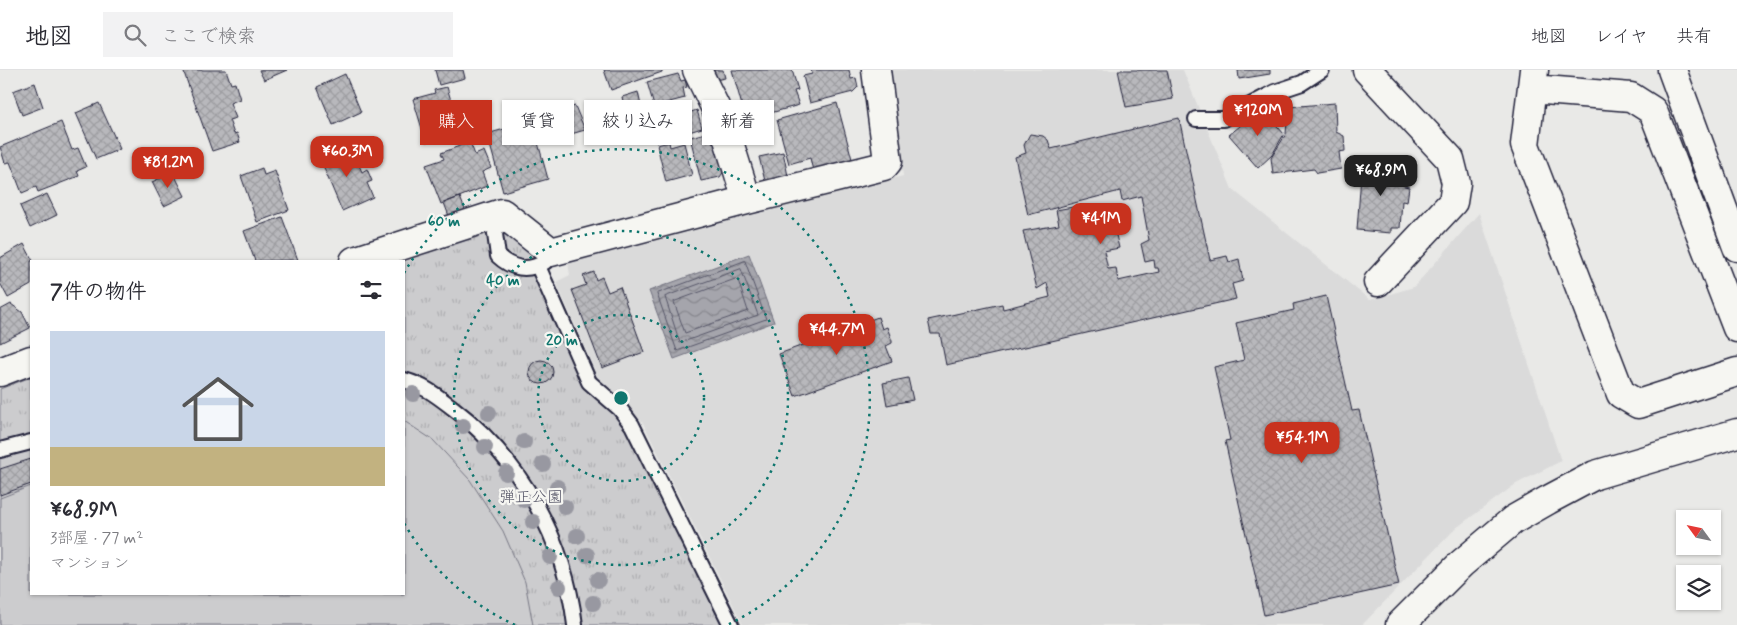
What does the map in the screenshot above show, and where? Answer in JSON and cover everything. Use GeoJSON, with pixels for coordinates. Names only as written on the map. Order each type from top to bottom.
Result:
{"type":"FeatureCollection","features":[{"type":"Feature","properties":{"kind":"street"},"geometry":{"type":"LineString","coordinates":[[696,70],[723,123],[747,200]]}},
{"type":"Feature","properties":{"kind":"street"},"geometry":{"type":"LineString","coordinates":[[357,260],[502,213],[545,259],[747,200],[884,166],[888,161],[876,70]]}},
{"type":"Feature","properties":{"kind":"street"},"geometry":{"type":"LineString","coordinates":[[1367,70],[1450,159],[1456,183],[1453,202],[1378,282]]}},
{"type":"Feature","properties":{"kind":"street"},"geometry":{"type":"LineString","coordinates":[[1672,70],[1737,247]]}},
{"type":"Feature","properties":{"kind":"street"},"geometry":{"type":"LineString","coordinates":[[1737,328],[1653,111],[1631,97],[1533,79],[1525,145],[1621,394],[1638,404],[1737,372]]}},
{"type":"Feature","properties":{"kind":"street"},"geometry":{"type":"LineString","coordinates":[[0,372],[30,360]]}},
{"type":"Feature","properties":{"kind":"street"},"geometry":{"type":"LineString","coordinates":[[1400,625],[1461,564],[1513,520],[1548,500],[1595,475],[1737,433]]}},
{"type":"Feature","properties":{"kind":"lane"},"geometry":{"type":"LineString","coordinates":[[1196,120],[1224,120],[1275,92],[1302,83],[1322,70]]}},
{"type":"Feature","properties":{"kind":"lane"},"geometry":{"type":"LineString","coordinates":[[502,213],[495,234],[498,256],[506,264],[517,268],[545,259],[589,382],[620,409],[632,426],[731,625]]}},
{"type":"Feature","properties":{"kind":"lane"},"geometry":{"type":"LineString","coordinates":[[405,380],[423,386],[467,418],[504,456],[538,506],[560,554],[572,601],[575,625]]}},
{"type":"Feature","properties":{"kind":"lane"},"geometry":{"type":"LineString","coordinates":[[0,450],[30,442]]}},
{"type":"Feature","properties":{"kind":"shaded area"},"geometry":{"type":"Polygon","coordinates":[[[889,70],[1183,70],[1232,189],[1370,300],[1414,287],[1479,213],[1561,461],[1516,484],[1456,528],[1362,625],[743,625],[643,423],[598,377],[556,282],[570,275],[568,263],[903,176],[889,70]]]}},
{"type":"Feature","properties":{"kind":"green space","name":"弾正公園"},"geometry":{"type":"Polygon","coordinates":[[[504,225],[536,251],[553,279],[597,378],[642,428],[741,625],[0,625],[0,389],[30,377],[30,595],[405,595],[405,260],[392,260],[504,225]]]}},
{"type":"Feature","properties":{"kind":"green space"},"geometry":{"type":"Polygon","coordinates":[[[405,422],[433,440],[470,480],[503,531],[525,582],[533,625],[0,625],[0,498],[30,486],[30,595],[405,595],[405,422]]]}},
{"type":"Feature","properties":{"kind":"water"},"geometry":{"type":"Polygon","coordinates":[[[749,254],[774,322],[674,359],[649,291],[749,254]]]}},
{"type":"Feature","properties":{"kind":"building"},"geometry":{"type":"Polygon","coordinates":[[[183,70],[226,70],[231,84],[235,83],[240,99],[230,103],[236,118],[229,120],[234,134],[237,133],[240,142],[212,151],[183,70]]]}},
{"type":"Feature","properties":{"kind":"building"},"geometry":{"type":"Polygon","coordinates":[[[259,70],[287,70],[264,80],[259,70]]]}},
{"type":"Feature","properties":{"kind":"building"},"geometry":{"type":"Polygon","coordinates":[[[435,70],[463,70],[465,78],[439,85],[435,70]]]}},
{"type":"Feature","properties":{"kind":"building"},"geometry":{"type":"Polygon","coordinates":[[[604,70],[662,70],[662,72],[611,90],[604,70]]]}},
{"type":"Feature","properties":{"kind":"building"},"geometry":{"type":"Polygon","coordinates":[[[704,70],[723,70],[725,78],[710,81],[704,70]]]}},
{"type":"Feature","properties":{"kind":"building"},"geometry":{"type":"Polygon","coordinates":[[[732,70],[792,70],[798,90],[794,91],[799,105],[774,112],[774,100],[740,100],[732,70]]]}},
{"type":"Feature","properties":{"kind":"building"},"geometry":{"type":"Polygon","coordinates":[[[811,70],[849,70],[851,79],[856,78],[858,87],[853,92],[810,103],[803,76],[812,74],[811,70]]]}},
{"type":"Feature","properties":{"kind":"building"},"geometry":{"type":"Polygon","coordinates":[[[1118,70],[1167,70],[1173,99],[1126,107],[1118,70]]]}},
{"type":"Feature","properties":{"kind":"building"},"geometry":{"type":"Polygon","coordinates":[[[1238,70],[1270,70],[1270,74],[1239,79],[1238,70]]]}},
{"type":"Feature","properties":{"kind":"building"},"geometry":{"type":"Polygon","coordinates":[[[345,74],[361,112],[333,125],[317,87],[345,74]]]}},
{"type":"Feature","properties":{"kind":"building"},"geometry":{"type":"Polygon","coordinates":[[[678,74],[681,81],[685,80],[687,87],[683,88],[685,98],[677,100],[652,100],[647,82],[678,74]]]}},
{"type":"Feature","properties":{"kind":"building"},"geometry":{"type":"Polygon","coordinates":[[[35,83],[43,107],[22,115],[13,91],[35,83]]]}},
{"type":"Feature","properties":{"kind":"building"},"geometry":{"type":"Polygon","coordinates":[[[447,87],[451,100],[420,100],[420,122],[413,99],[435,93],[434,90],[447,87]]]}},
{"type":"Feature","properties":{"kind":"building"},"geometry":{"type":"Polygon","coordinates":[[[638,92],[640,100],[623,100],[622,97],[638,92]]]}},
{"type":"Feature","properties":{"kind":"building"},"geometry":{"type":"Polygon","coordinates":[[[99,103],[120,149],[96,159],[76,113],[99,103]]]}},
{"type":"Feature","properties":{"kind":"building"},"geometry":{"type":"Polygon","coordinates":[[[837,103],[852,159],[813,171],[810,158],[789,164],[777,120],[837,103]]]}},
{"type":"Feature","properties":{"kind":"building"},"geometry":{"type":"Polygon","coordinates":[[[1335,103],[1336,132],[1344,136],[1345,151],[1339,152],[1341,169],[1317,173],[1314,169],[1273,174],[1271,158],[1286,134],[1288,107],[1335,103]]]}},
{"type":"Feature","properties":{"kind":"building"},"geometry":{"type":"Polygon","coordinates":[[[574,106],[584,130],[574,133],[574,106]]]}},
{"type":"Feature","properties":{"kind":"building"},"geometry":{"type":"Polygon","coordinates":[[[1262,108],[1284,134],[1272,155],[1258,168],[1229,135],[1262,108]]]}},
{"type":"Feature","properties":{"kind":"building"},"geometry":{"type":"Polygon","coordinates":[[[697,110],[702,128],[692,131],[692,112],[697,110]]]}},
{"type":"Feature","properties":{"kind":"building"},"geometry":{"type":"Polygon","coordinates":[[[1179,118],[1210,260],[1227,256],[1229,262],[1239,259],[1243,281],[1232,284],[1236,299],[946,365],[940,334],[931,334],[928,320],[1002,304],[1003,309],[1050,297],[1047,283],[1037,289],[1023,231],[1059,225],[1056,210],[1073,207],[1076,220],[1110,210],[1119,248],[1104,251],[1108,269],[1116,268],[1118,281],[1159,272],[1158,268],[1155,268],[1154,260],[1145,262],[1141,244],[1149,240],[1141,196],[1122,201],[1120,191],[1028,215],[1015,157],[1026,153],[1024,145],[1030,134],[1043,136],[1048,140],[1051,149],[1179,118]]]}},
{"type":"Feature","properties":{"kind":"building"},"geometry":{"type":"Polygon","coordinates":[[[61,122],[72,150],[78,148],[86,167],[77,171],[79,176],[38,192],[36,187],[22,193],[10,162],[5,163],[0,147],[61,122]]]}},
{"type":"Feature","properties":{"kind":"building"},"geometry":{"type":"Polygon","coordinates":[[[502,130],[502,145],[539,145],[548,179],[503,192],[490,145],[492,145],[492,133],[502,130]]]}},
{"type":"Feature","properties":{"kind":"building"},"geometry":{"type":"Polygon","coordinates":[[[702,134],[702,145],[717,145],[724,171],[720,177],[701,181],[692,145],[692,136],[702,134]]]}},
{"type":"Feature","properties":{"kind":"building"},"geometry":{"type":"Polygon","coordinates":[[[350,145],[362,172],[367,169],[372,181],[367,183],[373,197],[342,211],[320,159],[350,145]]]}},
{"type":"Feature","properties":{"kind":"building"},"geometry":{"type":"Polygon","coordinates":[[[462,145],[471,145],[475,155],[484,151],[491,168],[482,172],[487,186],[441,204],[426,165],[444,159],[441,153],[462,145]]]}},
{"type":"Feature","properties":{"kind":"building"},"geometry":{"type":"Polygon","coordinates":[[[657,145],[670,145],[670,147],[684,145],[692,175],[666,182],[657,145]]]}},
{"type":"Feature","properties":{"kind":"building"},"geometry":{"type":"Polygon","coordinates":[[[783,152],[788,176],[765,181],[759,157],[783,152]]]}},
{"type":"Feature","properties":{"kind":"building"},"geometry":{"type":"Polygon","coordinates":[[[1362,162],[1406,166],[1404,186],[1409,187],[1407,202],[1402,201],[1400,228],[1391,228],[1391,233],[1357,230],[1362,162]]]}},
{"type":"Feature","properties":{"kind":"building"},"geometry":{"type":"Polygon","coordinates":[[[262,168],[264,175],[275,171],[289,210],[257,222],[241,176],[262,168]]]}},
{"type":"Feature","properties":{"kind":"building"},"geometry":{"type":"Polygon","coordinates":[[[173,172],[185,196],[164,206],[152,182],[173,172]]]}},
{"type":"Feature","properties":{"kind":"building"},"geometry":{"type":"Polygon","coordinates":[[[47,194],[57,215],[30,228],[20,206],[47,194]]]}},
{"type":"Feature","properties":{"kind":"building"},"geometry":{"type":"Polygon","coordinates":[[[460,197],[465,210],[449,216],[444,203],[460,197]]]}},
{"type":"Feature","properties":{"kind":"building"},"geometry":{"type":"Polygon","coordinates":[[[282,217],[298,260],[255,260],[244,231],[282,217]]]}},
{"type":"Feature","properties":{"kind":"building"},"geometry":{"type":"Polygon","coordinates":[[[24,244],[32,260],[30,260],[30,286],[8,298],[0,283],[0,258],[24,244]]]}},
{"type":"Feature","properties":{"kind":"building"},"geometry":{"type":"Polygon","coordinates":[[[594,272],[596,280],[602,277],[608,292],[620,287],[644,352],[602,368],[572,290],[586,285],[583,276],[594,272]]]}},
{"type":"Feature","properties":{"kind":"building"},"geometry":{"type":"Polygon","coordinates":[[[1326,296],[1352,411],[1359,410],[1399,585],[1264,615],[1225,441],[1230,440],[1214,367],[1244,360],[1236,323],[1294,310],[1293,304],[1326,296]]]}},
{"type":"Feature","properties":{"kind":"building"},"geometry":{"type":"Polygon","coordinates":[[[11,304],[22,312],[30,328],[0,343],[0,310],[11,304]]]}},
{"type":"Feature","properties":{"kind":"building"},"geometry":{"type":"Polygon","coordinates":[[[878,317],[882,329],[887,327],[892,341],[892,343],[886,346],[892,361],[795,396],[779,354],[878,317]]]}},
{"type":"Feature","properties":{"kind":"building"},"geometry":{"type":"Polygon","coordinates":[[[541,360],[546,361],[552,367],[552,377],[546,383],[541,384],[536,383],[530,377],[529,372],[530,367],[536,361],[541,360]]]}},
{"type":"Feature","properties":{"kind":"building"},"geometry":{"type":"Polygon","coordinates":[[[908,378],[913,400],[887,405],[883,383],[908,378]]]}},
{"type":"Feature","properties":{"kind":"building"},"geometry":{"type":"Polygon","coordinates":[[[30,459],[30,484],[0,495],[0,469],[30,459]]]}}]}
